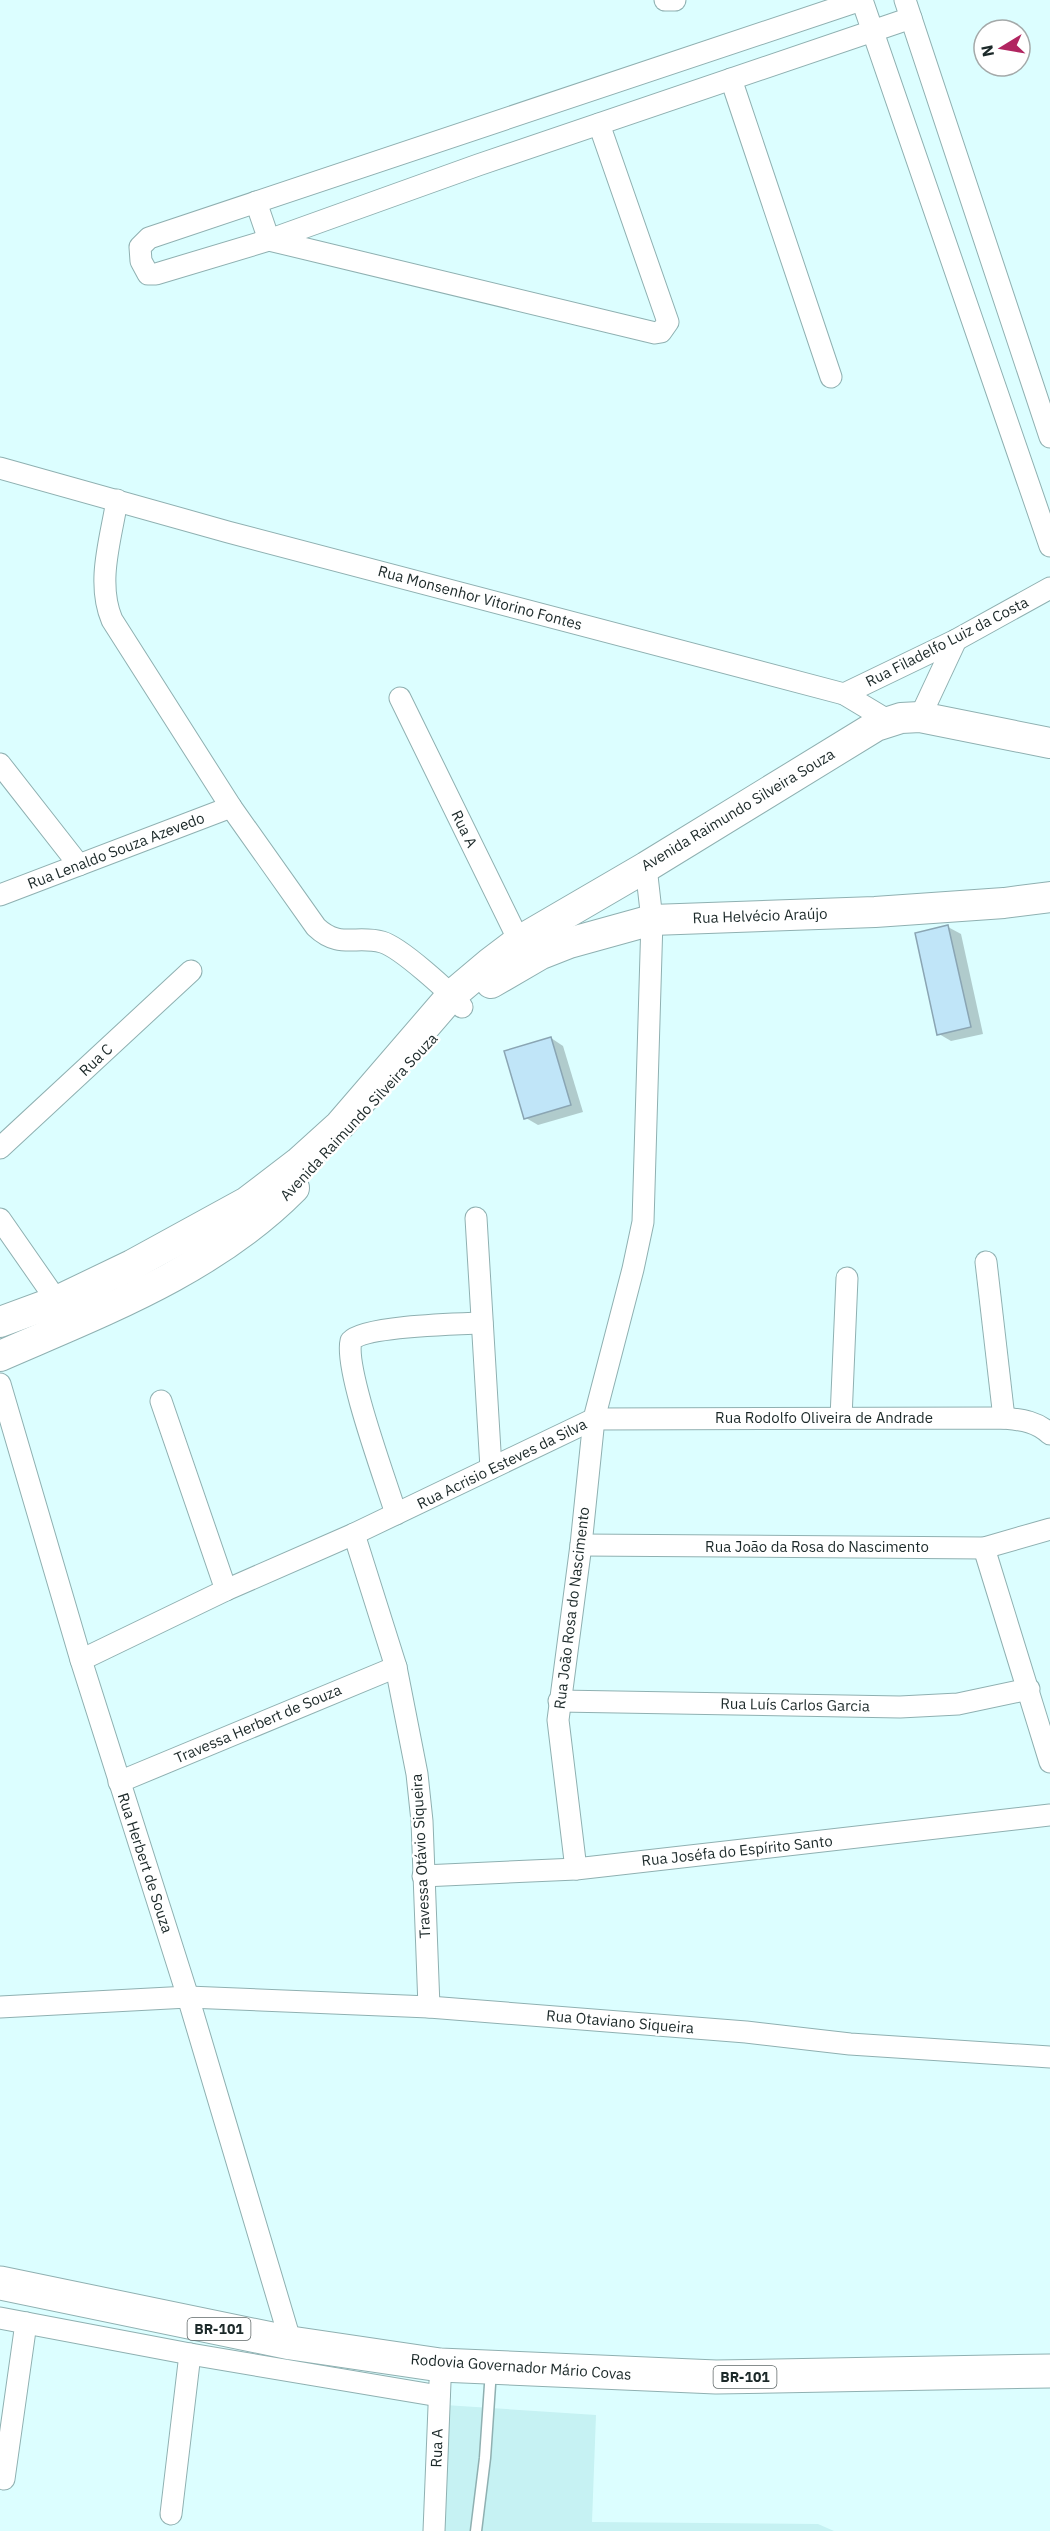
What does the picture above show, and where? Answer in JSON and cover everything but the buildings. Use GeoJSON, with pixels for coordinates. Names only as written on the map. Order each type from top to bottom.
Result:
{"type":"FeatureCollection","features":[{"type":"Feature","properties":{"kind":"highway","name":"Rodovia Governador Mário Covas"},"geometry":{"type":"LineString","coordinates":[[0,2283],[291,2343],[440,2380],[491,2367],[716,2377],[1050,2371]]}},
{"type":"Feature","properties":{"kind":"street"},"geometry":{"type":"LineString","coordinates":[[665,0],[675,0]]}},
{"type":"Feature","properties":{"kind":"street"},"geometry":{"type":"LineString","coordinates":[[1050,437],[908,9],[872,31],[599,123],[268,240],[156,274],[145,271],[141,261],[140,247],[145,240],[467,134],[861,0],[872,31],[1050,546]]}},
{"type":"Feature","properties":{"kind":"street"},"geometry":{"type":"LineString","coordinates":[[731,79],[831,377]]}},
{"type":"Feature","properties":{"kind":"street"},"geometry":{"type":"LineString","coordinates":[[268,240],[655,333],[661,332],[665,330],[668,322],[599,123]]}},
{"type":"Feature","properties":{"kind":"street"},"geometry":{"type":"LineString","coordinates":[[467,134],[478,165]]}},
{"type":"Feature","properties":{"kind":"street"},"geometry":{"type":"LineString","coordinates":[[256,202],[268,240]]}},
{"type":"Feature","properties":{"kind":"street","name":"Rua Monsenhor Vitorino Fontes"},"geometry":{"type":"LineString","coordinates":[[0,468],[228,532],[844,694],[882,723]]}},
{"type":"Feature","properties":{"kind":"street"},"geometry":{"type":"LineString","coordinates":[[117,500],[105,573],[106,606],[112,620],[231,807],[316,927],[325,935],[341,940],[385,942],[457,1001]]}},
{"type":"Feature","properties":{"kind":"street","name":"Rua Filadelfo Luiz da Costa"},"geometry":{"type":"LineString","coordinates":[[844,694],[956,640],[1050,588]]}},
{"type":"Feature","properties":{"kind":"street"},"geometry":{"type":"LineString","coordinates":[[920,717],[956,640]]}},
{"type":"Feature","properties":{"kind":"street","name":"Rua A"},"geometry":{"type":"LineString","coordinates":[[400,698],[524,951]]}},
{"type":"Feature","properties":{"kind":"street"},"geometry":{"type":"LineString","coordinates":[[882,723],[920,717],[1050,743]]}},
{"type":"Feature","properties":{"kind":"street","name":"Avenida Raimundo Silveira Souza"},"geometry":{"type":"LineString","coordinates":[[0,1322],[57,1300],[211,1223],[273,1184],[340,1125],[457,1001],[599,895],[882,723]]}},
{"type":"Feature","properties":{"kind":"street"},"geometry":{"type":"LineString","coordinates":[[0,764],[79,865]]}},
{"type":"Feature","properties":{"kind":"street","name":"Rua Lenaldo Souza Azevedo"},"geometry":{"type":"LineString","coordinates":[[0,895],[231,807]]}},
{"type":"Feature","properties":{"kind":"street","name":"Rua Acrisio Esteves da Silva"},"geometry":{"type":"LineString","coordinates":[[81,1660],[226,1590],[354,1534],[594,1419],[643,1222],[652,920],[646,867]]}},
{"type":"Feature","properties":{"kind":"street"},"geometry":{"type":"LineString","coordinates":[[599,895],[614,930]]}},
{"type":"Feature","properties":{"kind":"street","name":"Rua Helvécio Araújo"},"geometry":{"type":"LineString","coordinates":[[483,988],[524,951],[569,943],[652,920],[875,912],[1004,903],[1050,897]]}},
{"type":"Feature","properties":{"kind":"street","name":"Rua C"},"geometry":{"type":"LineString","coordinates":[[0,1148],[191,971]]}},
{"type":"Feature","properties":{"kind":"street","name":"Avenida Raimundo Silveira Souza"},"geometry":{"type":"LineString","coordinates":[[0,1356],[115,1306],[229,1244],[288,1195],[330,1152],[457,1001],[483,988]]}},
{"type":"Feature","properties":{"kind":"street"},"geometry":{"type":"LineString","coordinates":[[476,1218],[491,1468]]}},
{"type":"Feature","properties":{"kind":"street"},"geometry":{"type":"LineString","coordinates":[[0,1219],[57,1300]]}},
{"type":"Feature","properties":{"kind":"street"},"geometry":{"type":"LineString","coordinates":[[986,1262],[1004,1418]]}},
{"type":"Feature","properties":{"kind":"street"},"geometry":{"type":"LineString","coordinates":[[841,1418],[847,1278]]}},
{"type":"Feature","properties":{"kind":"street"},"geometry":{"type":"LineString","coordinates":[[396,1514],[355,1381],[350,1353],[351,1341],[358,1335],[383,1330],[482,1323]]}},
{"type":"Feature","properties":{"kind":"street","name":"Rua Herbert de Souza"},"geometry":{"type":"LineString","coordinates":[[0,1384],[81,1660],[188,1997],[291,2343]]}},
{"type":"Feature","properties":{"kind":"street"},"geometry":{"type":"LineString","coordinates":[[161,1401],[226,1590]]}},
{"type":"Feature","properties":{"kind":"street","name":"Rua Rodolfo Oliveira de Andrade"},"geometry":{"type":"LineString","coordinates":[[594,1419],[1004,1418],[1038,1424],[1050,1434]]}},
{"type":"Feature","properties":{"kind":"street","name":"Rua João Rosa do Nascimento"},"geometry":{"type":"LineString","coordinates":[[576,1869],[558,1720],[581,1545],[594,1419]]}},
{"type":"Feature","properties":{"kind":"street","name":"Rua João da Rosa do Nascimento"},"geometry":{"type":"LineString","coordinates":[[581,1545],[984,1548],[1050,1529]]}},
{"type":"Feature","properties":{"kind":"street","name":"Travessa Otávio Siqueira"},"geometry":{"type":"LineString","coordinates":[[354,1534],[396,1667],[417,1773],[429,2007]]}},
{"type":"Feature","properties":{"kind":"street"},"geometry":{"type":"LineString","coordinates":[[984,1548],[1050,1762]]}},
{"type":"Feature","properties":{"kind":"street","name":"Travessa Herbert de Souza"},"geometry":{"type":"LineString","coordinates":[[119,1782],[396,1667]]}},
{"type":"Feature","properties":{"kind":"street","name":"Rua Luís Carlos Garcia"},"geometry":{"type":"LineString","coordinates":[[559,1701],[900,1707],[957,1704],[1029,1689]]}},
{"type":"Feature","properties":{"kind":"street","name":"Rua Joséfa do Espírito Santo"},"geometry":{"type":"LineString","coordinates":[[423,1876],[576,1869],[1050,1815]]}},
{"type":"Feature","properties":{"kind":"street","name":"Rua Otaviano Siqueira"},"geometry":{"type":"LineString","coordinates":[[0,2007],[188,1997],[429,2007],[746,2032],[850,2044],[1050,2057]]}},
{"type":"Feature","properties":{"kind":"street"},"geometry":{"type":"LineString","coordinates":[[0,2318],[190,2354],[440,2380]]}},
{"type":"Feature","properties":{"kind":"street"},"geometry":{"type":"LineString","coordinates":[[4,2479],[26,2323]]}},
{"type":"Feature","properties":{"kind":"street"},"geometry":{"type":"LineString","coordinates":[[171,2514],[190,2354]]}},
{"type":"Feature","properties":{"kind":"street","name":"Rua A"},"geometry":{"type":"LineString","coordinates":[[434,2531],[440,2380]]}},
{"type":"Feature","properties":{"kind":"lane"},"geometry":{"type":"LineString","coordinates":[[476,2531],[485,2458],[491,2367]]}},
{"type":"Feature","properties":{"kind":"shaded area"},"geometry":{"type":"Polygon","coordinates":[[[445,2405],[596,2415],[592,2522],[818,2524],[834,2531],[442,2531],[445,2405]]]}}]}
